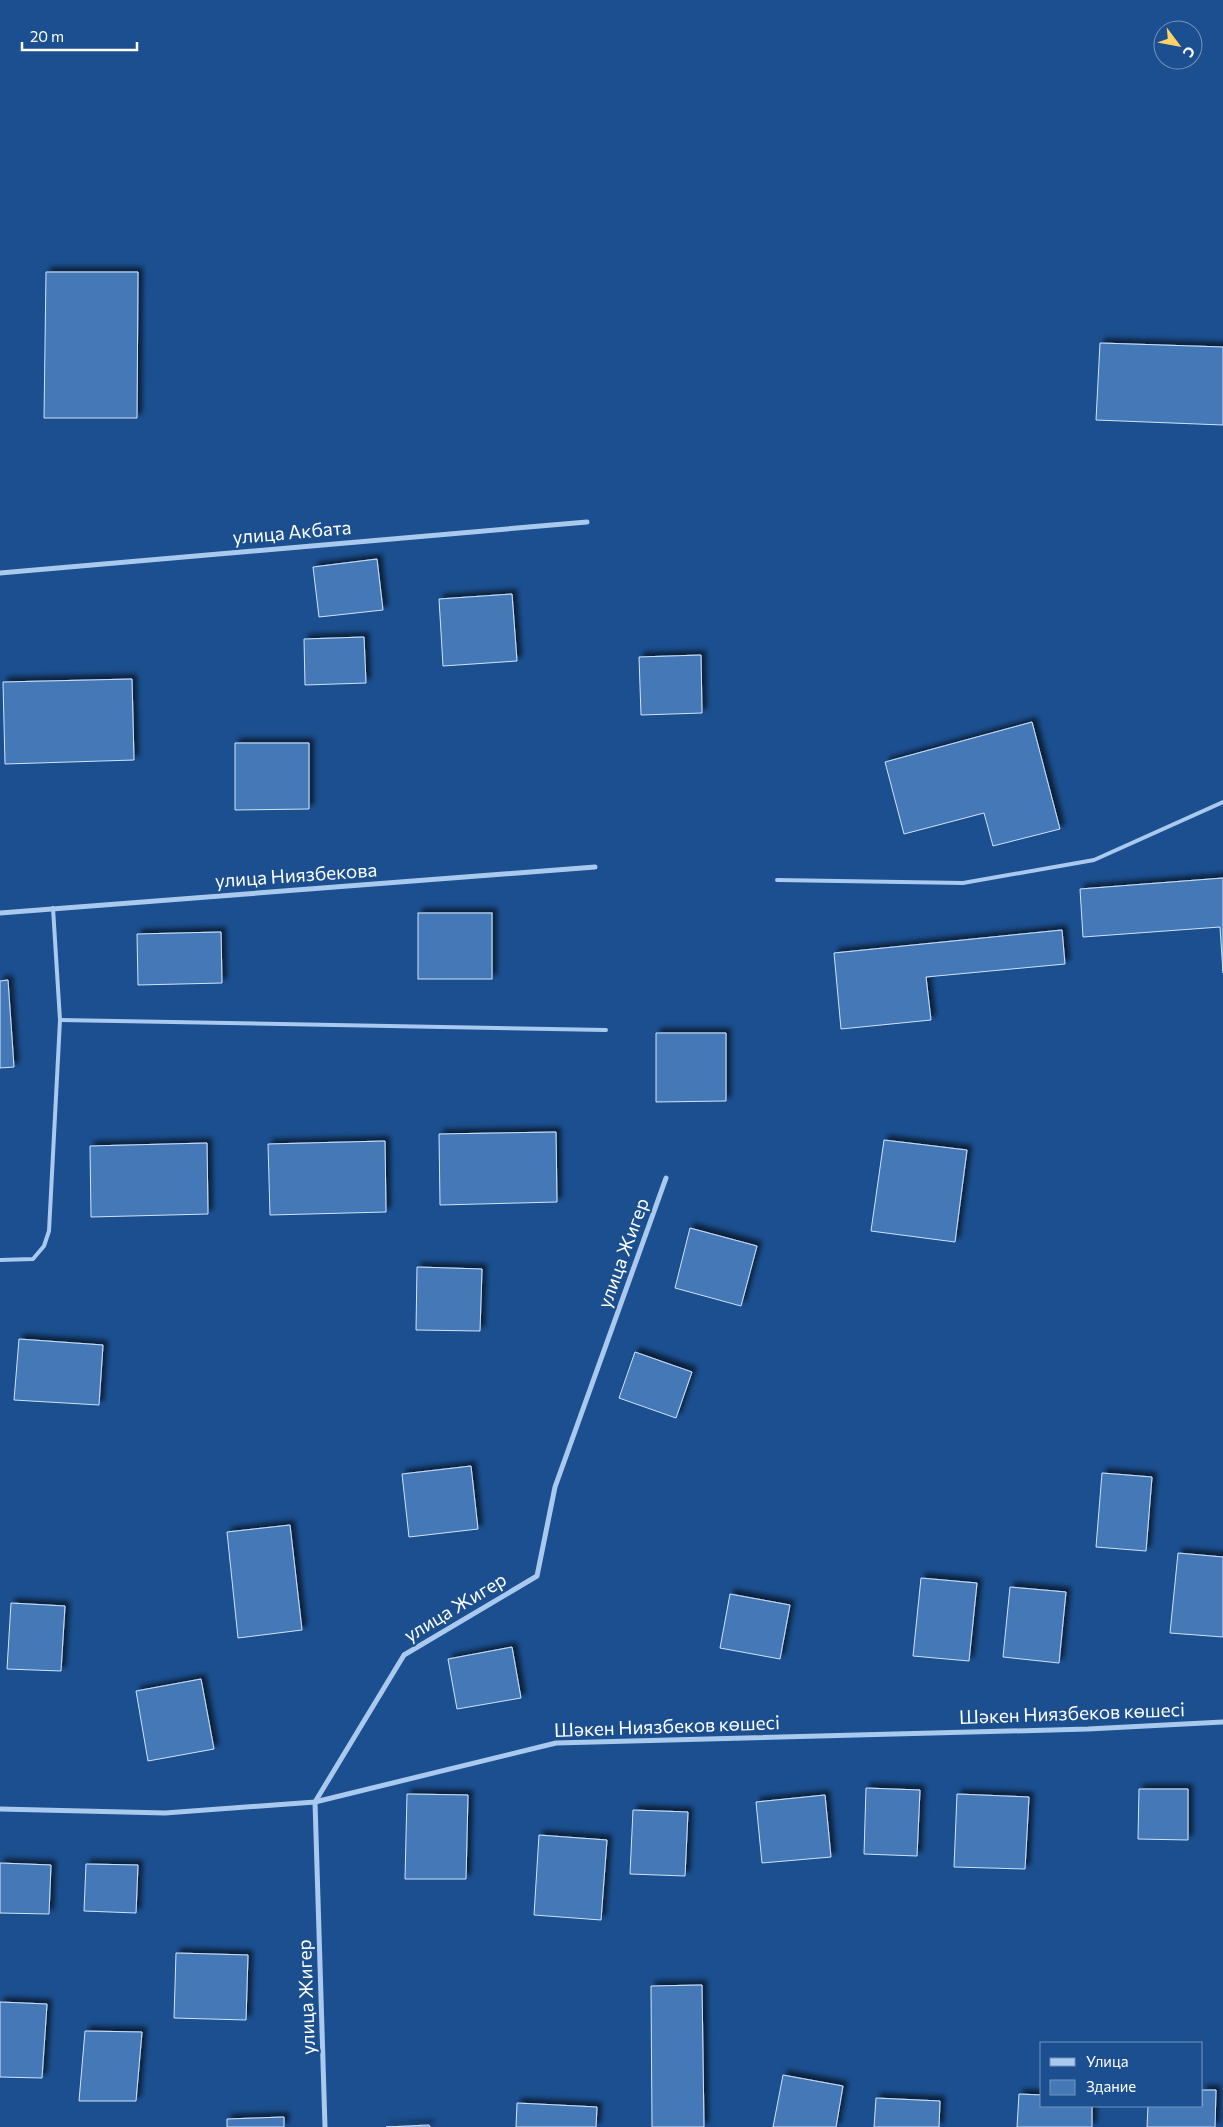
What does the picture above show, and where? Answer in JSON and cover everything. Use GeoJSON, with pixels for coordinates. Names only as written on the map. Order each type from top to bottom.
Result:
{"type":"FeatureCollection","features":[{"type":"Feature","properties":{"kind":"street","name":"улица Акбата"},"geometry":{"type":"LineString","coordinates":[[0,573],[587,522]]}},
{"type":"Feature","properties":{"kind":"street","name":"улица Ниязбекова"},"geometry":{"type":"LineString","coordinates":[[0,913],[594,867]]}},
{"type":"Feature","properties":{"kind":"street","name":"улица Жигер"},"geometry":{"type":"LineString","coordinates":[[325,2127],[316,1802],[404,1655],[537,1576],[555,1487],[666,1178]]}},
{"type":"Feature","properties":{"kind":"street","name":"Шәкен Ниязбеков көшесі"},"geometry":{"type":"LineString","coordinates":[[0,1809],[165,1812],[316,1802],[556,1743],[1088,1730],[1223,1722]]}},
{"type":"Feature","properties":{"kind":"lane"},"geometry":{"type":"LineString","coordinates":[[777,880],[963,883],[982,880],[1094,860],[1223,802]]}},
{"type":"Feature","properties":{"kind":"lane"},"geometry":{"type":"LineString","coordinates":[[0,1260],[33,1259],[44,1246],[49,1231],[60,1020],[53,908]]}},
{"type":"Feature","properties":{"kind":"lane"},"geometry":{"type":"LineString","coordinates":[[60,1020],[606,1030]]}},
{"type":"Feature","properties":{"kind":"building"},"geometry":{"type":"Polygon","coordinates":[[[46,272],[138,272],[137,418],[44,418],[46,272]]]}},
{"type":"Feature","properties":{"kind":"building"},"geometry":{"type":"Polygon","coordinates":[[[1100,343],[1223,347],[1223,425],[1096,420],[1100,343]]]}},
{"type":"Feature","properties":{"kind":"building"},"geometry":{"type":"Polygon","coordinates":[[[377,559],[383,610],[319,617],[313,567],[377,559]]]}},
{"type":"Feature","properties":{"kind":"building"},"geometry":{"type":"Polygon","coordinates":[[[512,594],[517,661],[443,666],[439,599],[512,594]]]}},
{"type":"Feature","properties":{"kind":"building"},"geometry":{"type":"Polygon","coordinates":[[[364,637],[366,683],[305,685],[304,639],[364,637]]]}},
{"type":"Feature","properties":{"kind":"building"},"geometry":{"type":"Polygon","coordinates":[[[701,655],[702,713],[641,715],[639,657],[701,655]]]}},
{"type":"Feature","properties":{"kind":"building"},"geometry":{"type":"Polygon","coordinates":[[[132,679],[134,760],[5,764],[3,682],[132,679]]]}},
{"type":"Feature","properties":{"kind":"building"},"geometry":{"type":"Polygon","coordinates":[[[1032,722],[1060,829],[993,846],[984,813],[904,834],[885,762],[1032,722]]]}},
{"type":"Feature","properties":{"kind":"building"},"geometry":{"type":"Polygon","coordinates":[[[235,743],[309,743],[309,809],[235,810],[235,743]]]}},
{"type":"Feature","properties":{"kind":"building"},"geometry":{"type":"Polygon","coordinates":[[[1223,878],[1223,973],[1220,927],[1083,937],[1080,889],[1223,878]]]}},
{"type":"Feature","properties":{"kind":"building"},"geometry":{"type":"Polygon","coordinates":[[[418,913],[492,913],[492,979],[418,979],[418,913]]]}},
{"type":"Feature","properties":{"kind":"building"},"geometry":{"type":"Polygon","coordinates":[[[1062,930],[1065,964],[926,977],[931,1020],[841,1029],[834,953],[1062,930]]]}},
{"type":"Feature","properties":{"kind":"building"},"geometry":{"type":"Polygon","coordinates":[[[221,932],[222,983],[138,985],[137,934],[221,932]]]}},
{"type":"Feature","properties":{"kind":"building"},"geometry":{"type":"Polygon","coordinates":[[[8,980],[14,1067],[0,1068],[0,981],[8,980]]]}},
{"type":"Feature","properties":{"kind":"building"},"geometry":{"type":"Polygon","coordinates":[[[656,1033],[726,1033],[726,1101],[656,1102],[656,1033]]]}},
{"type":"Feature","properties":{"kind":"building"},"geometry":{"type":"Polygon","coordinates":[[[556,1132],[557,1202],[440,1205],[439,1134],[556,1132]]]}},
{"type":"Feature","properties":{"kind":"building"},"geometry":{"type":"Polygon","coordinates":[[[884,1140],[967,1150],[955,1242],[871,1231],[884,1140]]]}},
{"type":"Feature","properties":{"kind":"building"},"geometry":{"type":"Polygon","coordinates":[[[385,1141],[386,1212],[270,1215],[268,1144],[385,1141]]]}},
{"type":"Feature","properties":{"kind":"building"},"geometry":{"type":"Polygon","coordinates":[[[207,1143],[208,1214],[91,1217],[90,1146],[207,1143]]]}},
{"type":"Feature","properties":{"kind":"building"},"geometry":{"type":"Polygon","coordinates":[[[690,1228],[757,1246],[741,1306],[675,1288],[690,1228]]]}},
{"type":"Feature","properties":{"kind":"building"},"geometry":{"type":"Polygon","coordinates":[[[417,1267],[482,1269],[480,1331],[416,1330],[417,1267]]]}},
{"type":"Feature","properties":{"kind":"building"},"geometry":{"type":"Polygon","coordinates":[[[19,1339],[103,1345],[99,1405],[14,1400],[19,1339]]]}},
{"type":"Feature","properties":{"kind":"building"},"geometry":{"type":"Polygon","coordinates":[[[635,1352],[692,1372],[676,1418],[619,1398],[635,1352]]]}},
{"type":"Feature","properties":{"kind":"building"},"geometry":{"type":"Polygon","coordinates":[[[471,1466],[478,1529],[409,1537],[402,1474],[471,1466]]]}},
{"type":"Feature","properties":{"kind":"building"},"geometry":{"type":"Polygon","coordinates":[[[1102,1473],[1152,1477],[1146,1551],[1096,1547],[1102,1473]]]}},
{"type":"Feature","properties":{"kind":"building"},"geometry":{"type":"Polygon","coordinates":[[[290,1525],[302,1630],[238,1638],[227,1532],[290,1525]]]}},
{"type":"Feature","properties":{"kind":"building"},"geometry":{"type":"Polygon","coordinates":[[[1178,1553],[1223,1557],[1223,1637],[1170,1633],[1178,1553]]]}},
{"type":"Feature","properties":{"kind":"building"},"geometry":{"type":"Polygon","coordinates":[[[921,1578],[977,1583],[969,1661],[913,1656],[921,1578]]]}},
{"type":"Feature","properties":{"kind":"building"},"geometry":{"type":"Polygon","coordinates":[[[1010,1587],[1066,1592],[1059,1663],[1003,1657],[1010,1587]]]}},
{"type":"Feature","properties":{"kind":"building"},"geometry":{"type":"Polygon","coordinates":[[[730,1594],[790,1605],[780,1659],[720,1648],[730,1594]]]}},
{"type":"Feature","properties":{"kind":"building"},"geometry":{"type":"Polygon","coordinates":[[[11,1603],[65,1606],[61,1671],[7,1669],[11,1603]]]}},
{"type":"Feature","properties":{"kind":"building"},"geometry":{"type":"Polygon","coordinates":[[[512,1647],[521,1698],[457,1709],[448,1659],[512,1647]]]}},
{"type":"Feature","properties":{"kind":"building"},"geometry":{"type":"Polygon","coordinates":[[[201,1679],[214,1749],[148,1761],[136,1691],[201,1679]]]}},
{"type":"Feature","properties":{"kind":"building"},"geometry":{"type":"Polygon","coordinates":[[[866,1788],[920,1790],[917,1856],[864,1854],[866,1788]]]}},
{"type":"Feature","properties":{"kind":"building"},"geometry":{"type":"Polygon","coordinates":[[[1139,1789],[1188,1789],[1188,1840],[1138,1839],[1139,1789]]]}},
{"type":"Feature","properties":{"kind":"building"},"geometry":{"type":"Polygon","coordinates":[[[407,1794],[468,1795],[466,1879],[405,1879],[407,1794]]]}},
{"type":"Feature","properties":{"kind":"building"},"geometry":{"type":"Polygon","coordinates":[[[957,1794],[1029,1797],[1025,1869],[954,1867],[957,1794]]]}},
{"type":"Feature","properties":{"kind":"building"},"geometry":{"type":"Polygon","coordinates":[[[825,1795],[831,1857],[762,1863],[756,1802],[825,1795]]]}},
{"type":"Feature","properties":{"kind":"building"},"geometry":{"type":"Polygon","coordinates":[[[633,1810],[688,1812],[685,1876],[630,1874],[633,1810]]]}},
{"type":"Feature","properties":{"kind":"building"},"geometry":{"type":"Polygon","coordinates":[[[539,1835],[607,1840],[601,1920],[534,1915],[539,1835]]]}},
{"type":"Feature","properties":{"kind":"building"},"geometry":{"type":"Polygon","coordinates":[[[0,1863],[51,1865],[49,1914],[0,1913],[0,1863]]]}},
{"type":"Feature","properties":{"kind":"building"},"geometry":{"type":"Polygon","coordinates":[[[86,1864],[138,1865],[136,1913],[84,1911],[86,1864]]]}},
{"type":"Feature","properties":{"kind":"building"},"geometry":{"type":"Polygon","coordinates":[[[176,1953],[248,1955],[246,2020],[174,2018],[176,1953]]]}},
{"type":"Feature","properties":{"kind":"building"},"geometry":{"type":"Polygon","coordinates":[[[702,1985],[704,2127],[652,2127],[651,1986],[702,1985]]]}},
{"type":"Feature","properties":{"kind":"building"},"geometry":{"type":"Polygon","coordinates":[[[0,2002],[47,2004],[42,2078],[0,2077],[0,2002]]]}},
{"type":"Feature","properties":{"kind":"building"},"geometry":{"type":"Polygon","coordinates":[[[85,2031],[142,2032],[136,2101],[79,2101],[85,2031]]]}},
{"type":"Feature","properties":{"kind":"building"},"geometry":{"type":"Polygon","coordinates":[[[783,2075],[843,2086],[836,2127],[773,2127],[783,2075]]]}},
{"type":"Feature","properties":{"kind":"building"},"geometry":{"type":"Polygon","coordinates":[[[1203,2090],[1216,2090],[1215,2127],[1147,2127],[1148,2107],[1203,2107],[1203,2090]]]}},
{"type":"Feature","properties":{"kind":"building"},"geometry":{"type":"Polygon","coordinates":[[[1019,2094],[1040,2095],[1040,2107],[1092,2107],[1092,2127],[1017,2127],[1019,2094]]]}},
{"type":"Feature","properties":{"kind":"building"},"geometry":{"type":"Polygon","coordinates":[[[876,2098],[940,2101],[939,2127],[874,2127],[876,2098]]]}},
{"type":"Feature","properties":{"kind":"building"},"geometry":{"type":"Polygon","coordinates":[[[517,2103],[597,2107],[596,2127],[516,2127],[517,2103]]]}},
{"type":"Feature","properties":{"kind":"building"},"geometry":{"type":"Polygon","coordinates":[[[284,2117],[284,2127],[227,2127],[227,2119],[284,2117]]]}},
{"type":"Feature","properties":{"kind":"building"},"geometry":{"type":"Polygon","coordinates":[[[429,2125],[430,2127],[386,2127],[429,2125]]]}}]}
